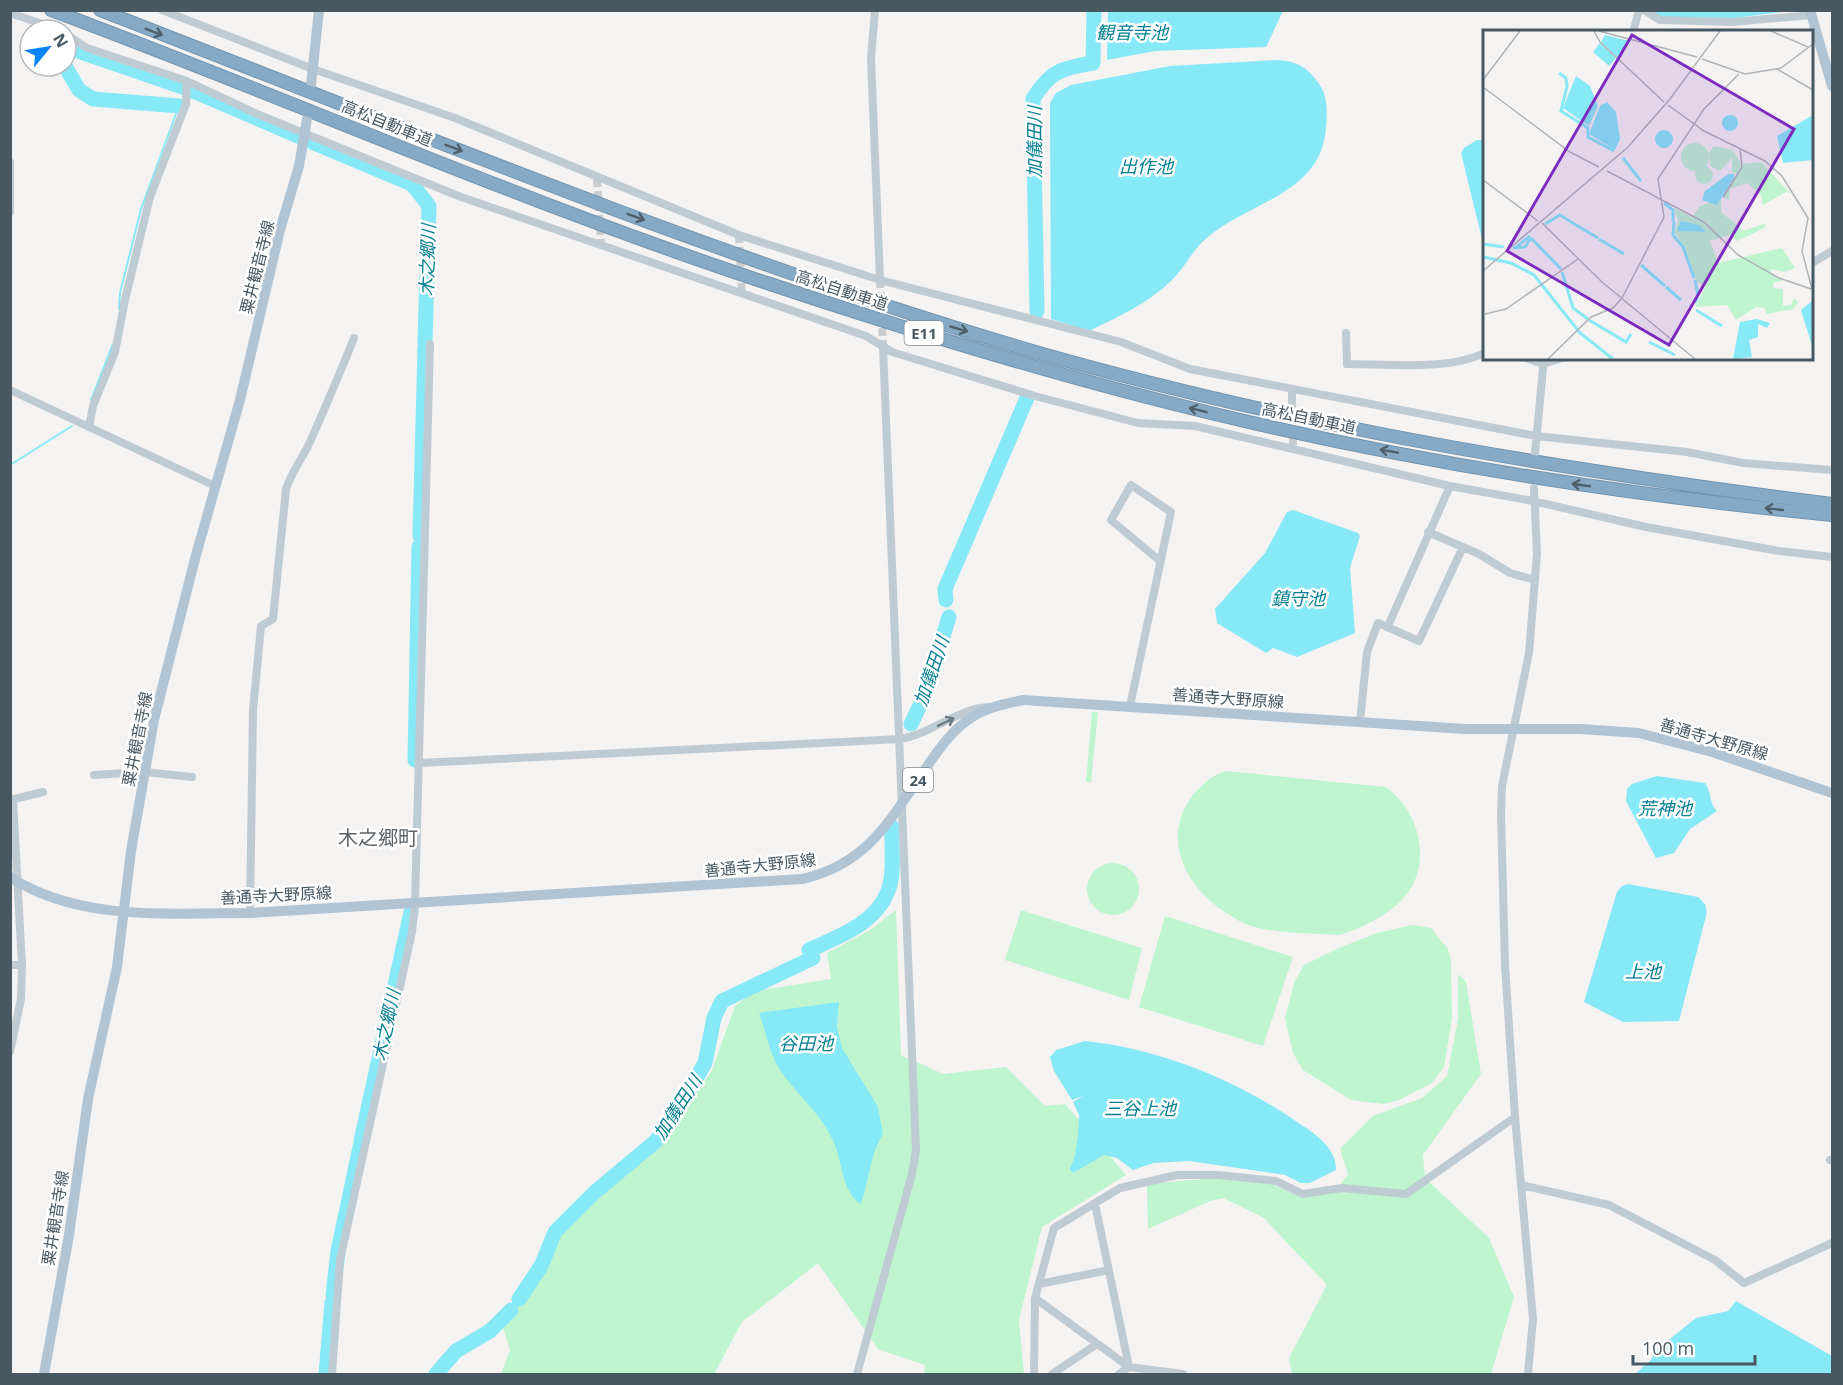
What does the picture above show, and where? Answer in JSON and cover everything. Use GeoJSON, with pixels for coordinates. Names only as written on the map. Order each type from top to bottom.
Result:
{"type":"FeatureCollection","features":[{"type":"Feature","properties":{"kind":"highway","name":"高松自動車道"},"geometry":{"type":"LineString","coordinates":[[100,10],[556,188],[770,265],[959,328],[1123,375],[1379,434],[1580,470],[1833,504]]}},
{"type":"Feature","properties":{"kind":"highway","name":"高松自動車道"},"geometry":{"type":"LineString","coordinates":[[52,11],[548,204],[763,282],[930,335],[1117,389],[1216,415],[1379,450],[1552,480],[1707,503],[1833,515]]}},
{"type":"Feature","properties":{"kind":"main road"},"geometry":{"type":"LineString","coordinates":[[312,85],[318,10]]}},
{"type":"Feature","properties":{"kind":"main road"},"geometry":{"type":"LineString","coordinates":[[1811,13],[1832,79]]}},
{"type":"Feature","properties":{"kind":"main road","name":"粟井観音寺線"},"geometry":{"type":"LineString","coordinates":[[44,1374],[88,1099],[117,967],[131,850],[145,772],[173,641],[240,400],[307,119]]}},
{"type":"Feature","properties":{"kind":"main road","name":"善通寺大野原線"},"geometry":{"type":"LineString","coordinates":[[13,879],[58,901],[125,911],[250,913],[802,879],[834,870],[860,854],[953,733],[971,718],[993,706],[1037,700],[1465,729],[1639,733],[1712,752],[1833,793]]}},
{"type":"Feature","properties":{"kind":"street"},"geometry":{"type":"LineString","coordinates":[[162,10],[313,69],[455,118],[739,235],[880,279],[1120,342],[1190,369],[1536,436],[1687,452],[1743,463],[1833,470]]}},
{"type":"Feature","properties":{"kind":"street"},"geometry":{"type":"LineString","coordinates":[[875,10],[871,58],[880,279]]}},
{"type":"Feature","properties":{"kind":"street"},"geometry":{"type":"LineString","coordinates":[[1634,30],[1642,10],[1660,20],[1732,22],[1811,13]]}},
{"type":"Feature","properties":{"kind":"street"},"geometry":{"type":"LineString","coordinates":[[10,13],[25,18]]}},
{"type":"Feature","properties":{"kind":"street"},"geometry":{"type":"LineString","coordinates":[[78,42],[87,48],[187,81],[305,134],[461,197],[866,336],[892,352],[1025,393],[1138,423],[1195,426],[1293,447],[1450,486],[1533,501],[1646,527],[1779,551],[1833,557]]}},
{"type":"Feature","properties":{"kind":"street"},"geometry":{"type":"LineString","coordinates":[[89,427],[93,406],[116,352],[125,300],[150,197],[186,104],[187,81]]}},
{"type":"Feature","properties":{"kind":"street"},"geometry":{"type":"LineString","coordinates":[[10,162],[10,212]]}},
{"type":"Feature","properties":{"kind":"street"},"geometry":{"type":"LineString","coordinates":[[1813,262],[1833,251]]}},
{"type":"Feature","properties":{"kind":"street"},"geometry":{"type":"LineString","coordinates":[[1346,333],[1347,364],[1421,364],[1473,359],[1483,354]]}},
{"type":"Feature","properties":{"kind":"street"},"geometry":{"type":"LineString","coordinates":[[250,913],[253,710],[261,626],[273,619],[286,489],[293,468],[308,446],[327,404],[354,338]]}},
{"type":"Feature","properties":{"kind":"street"},"geometry":{"type":"LineString","coordinates":[[332,1374],[340,1260],[412,932],[415,903],[430,344]]}},
{"type":"Feature","properties":{"kind":"street"},"geometry":{"type":"LineString","coordinates":[[857,1374],[912,1174],[916,1150],[882,346]]}},
{"type":"Feature","properties":{"kind":"street"},"geometry":{"type":"LineString","coordinates":[[1535,453],[1543,361]]}},
{"type":"Feature","properties":{"kind":"street"},"geometry":{"type":"LineString","coordinates":[[10,390],[215,486]]}},
{"type":"Feature","properties":{"kind":"street"},"geometry":{"type":"LineString","coordinates":[[1292,390],[1292,402]]}},
{"type":"Feature","properties":{"kind":"street"},"geometry":{"type":"LineString","coordinates":[[1130,706],[1171,512],[1131,485],[1111,520],[1160,561]]}},
{"type":"Feature","properties":{"kind":"street"},"geometry":{"type":"LineString","coordinates":[[1388,626],[1450,486]]}},
{"type":"Feature","properties":{"kind":"street"},"geometry":{"type":"LineString","coordinates":[[1528,1374],[1533,1319],[1515,1117],[1505,965],[1501,815],[1502,786],[1529,653],[1537,554],[1534,488]]}},
{"type":"Feature","properties":{"kind":"street"},"geometry":{"type":"LineString","coordinates":[[1428,532],[1463,547],[1510,573],[1535,580]]}},
{"type":"Feature","properties":{"kind":"street"},"geometry":{"type":"LineString","coordinates":[[1360,722],[1367,652],[1378,623],[1419,641],[1463,547]]}},
{"type":"Feature","properties":{"kind":"street"},"geometry":{"type":"LineString","coordinates":[[420,763],[900,739],[913,737],[974,708],[993,706]]}},
{"type":"Feature","properties":{"kind":"street"},"geometry":{"type":"LineString","coordinates":[[94,775],[145,772],[192,777]]}},
{"type":"Feature","properties":{"kind":"street"},"geometry":{"type":"LineString","coordinates":[[10,1052],[21,999],[22,965],[14,913],[12,800],[43,792]]}},
{"type":"Feature","properties":{"kind":"street"},"geometry":{"type":"LineString","coordinates":[[10,965],[22,965]]}},
{"type":"Feature","properties":{"kind":"street"},"geometry":{"type":"LineString","coordinates":[[1034,1374],[1035,1298],[1054,1228],[1120,1188],[1177,1175],[1219,1175],[1276,1181],[1303,1194],[1342,1188],[1406,1194],[1515,1117]]}},
{"type":"Feature","properties":{"kind":"street"},"geometry":{"type":"LineString","coordinates":[[1521,1185],[1609,1204],[1715,1260],[1744,1283],[1833,1243]]}},
{"type":"Feature","properties":{"kind":"street"},"geometry":{"type":"LineString","coordinates":[[1095,1204],[1129,1367]]}},
{"type":"Feature","properties":{"kind":"street"},"geometry":{"type":"LineString","coordinates":[[1038,1284],[1109,1270]]}},
{"type":"Feature","properties":{"kind":"street"},"geometry":{"type":"LineString","coordinates":[[1035,1298],[1129,1367],[1183,1374]]}},
{"type":"Feature","properties":{"kind":"street"},"geometry":{"type":"LineString","coordinates":[[1052,1374],[1097,1344]]}},
{"type":"Feature","properties":{"kind":"street"},"geometry":{"type":"LineString","coordinates":[[1119,1374],[1129,1367]]}},
{"type":"Feature","properties":{"kind":"green space"},"geometry":{"type":"Polygon","coordinates":[[[1092,712],[1098,712],[1091,782],[1086,782],[1092,712]]]}},
{"type":"Feature","properties":{"kind":"green space"},"geometry":{"type":"Polygon","coordinates":[[[1226,771],[1386,787],[1408,811],[1419,842],[1420,858],[1411,889],[1387,913],[1363,926],[1339,935],[1293,933],[1259,928],[1245,924],[1228,914],[1200,891],[1182,862],[1178,845],[1178,829],[1183,812],[1193,795],[1208,780],[1226,771]]]}},
{"type":"Feature","properties":{"kind":"green space"},"geometry":{"type":"Polygon","coordinates":[[[1113,863],[1127,867],[1135,875],[1139,889],[1135,903],[1127,911],[1113,915],[1099,911],[1091,903],[1087,889],[1091,875],[1099,867],[1113,863]]]}},
{"type":"Feature","properties":{"kind":"green space"},"geometry":{"type":"Polygon","coordinates":[[[896,910],[901,1055],[943,1074],[1006,1067],[1045,1106],[1065,1104],[1126,1175],[1042,1227],[1019,1320],[1024,1374],[924,1374],[925,1365],[878,1349],[818,1263],[742,1322],[714,1374],[501,1374],[510,1350],[502,1325],[541,1273],[557,1239],[584,1207],[663,1142],[712,1070],[735,1006],[755,991],[831,979],[827,953],[870,930],[896,910]]]}},
{"type":"Feature","properties":{"kind":"green space"},"geometry":{"type":"Polygon","coordinates":[[[1021,910],[1142,948],[1129,1000],[1005,960],[1021,910]]]}},
{"type":"Feature","properties":{"kind":"green space"},"geometry":{"type":"Polygon","coordinates":[[[1165,916],[1293,957],[1263,1046],[1139,1007],[1165,916]]]}},
{"type":"Feature","properties":{"kind":"green space"},"geometry":{"type":"Polygon","coordinates":[[[1412,925],[1431,928],[1448,949],[1451,961],[1452,1018],[1444,1067],[1432,1083],[1399,1100],[1383,1104],[1351,1100],[1303,1070],[1293,1053],[1285,1018],[1294,983],[1304,965],[1377,933],[1412,925]]]}},
{"type":"Feature","properties":{"kind":"green space"},"geometry":{"type":"Polygon","coordinates":[[[1458,974],[1466,982],[1481,1074],[1423,1155],[1425,1178],[1489,1238],[1514,1297],[1491,1374],[1292,1374],[1289,1358],[1327,1285],[1264,1218],[1223,1198],[1210,1201],[1148,1229],[1147,1184],[1214,1178],[1271,1184],[1305,1198],[1336,1190],[1348,1174],[1340,1149],[1373,1116],[1422,1098],[1447,1076],[1458,1019],[1458,974]]]}},
{"type":"Feature","properties":{"kind":"water","name":"観音寺池"},"geometry":{"type":"Polygon","coordinates":[[[1108,10],[1283,11],[1266,47],[1155,51],[1107,60],[1108,10]]]}},
{"type":"Feature","properties":{"kind":"water"},"geometry":{"type":"Polygon","coordinates":[[[1798,10],[1735,18],[1662,17],[1648,11],[1798,10]]]}},
{"type":"Feature","properties":{"kind":"water","name":"出作池"},"geometry":{"type":"Polygon","coordinates":[[[1277,60],[1303,67],[1312,75],[1325,96],[1327,112],[1322,149],[1312,167],[1299,181],[1282,193],[1209,236],[1198,246],[1171,281],[1152,297],[1132,309],[1089,331],[1051,319],[1050,103],[1056,93],[1071,85],[1170,66],[1277,60]]]}},
{"type":"Feature","properties":{"kind":"water"},"geometry":{"type":"Polygon","coordinates":[[[1477,140],[1483,140],[1483,243],[1461,153],[1464,148],[1477,140]]]}},
{"type":"Feature","properties":{"kind":"water","name":"鎮守池"},"geometry":{"type":"Polygon","coordinates":[[[1293,510],[1358,533],[1360,536],[1350,568],[1355,633],[1297,657],[1273,648],[1266,653],[1217,623],[1215,609],[1265,553],[1287,512],[1293,510]]]}},
{"type":"Feature","properties":{"kind":"water","name":"荒神池"},"geometry":{"type":"Polygon","coordinates":[[[1657,776],[1705,783],[1717,811],[1690,829],[1674,853],[1656,858],[1626,801],[1627,789],[1632,784],[1657,776]]]}},
{"type":"Feature","properties":{"kind":"water","name":"上池"},"geometry":{"type":"Polygon","coordinates":[[[1628,884],[1698,897],[1705,904],[1707,912],[1679,1021],[1623,1022],[1584,1002],[1617,892],[1622,886],[1628,884]]]}},
{"type":"Feature","properties":{"kind":"water","name":"谷田池"},"geometry":{"type":"Polygon","coordinates":[[[839,1002],[837,1027],[842,1048],[878,1107],[883,1134],[872,1159],[861,1204],[854,1198],[846,1184],[829,1132],[777,1065],[759,1013],[839,1002]]]}},
{"type":"Feature","properties":{"kind":"water","name":"三谷上池"},"geometry":{"type":"Polygon","coordinates":[[[1085,1041],[1141,1051],[1169,1059],[1196,1068],[1248,1092],[1317,1136],[1333,1155],[1336,1170],[1310,1183],[1301,1183],[1285,1175],[1189,1161],[1153,1163],[1133,1170],[1117,1158],[1104,1155],[1073,1173],[1070,1169],[1075,1156],[1079,1115],[1073,1102],[1083,1096],[1072,1100],[1054,1071],[1050,1057],[1056,1050],[1085,1041]]]}},
{"type":"Feature","properties":{"kind":"water"},"geometry":{"type":"Polygon","coordinates":[[[1736,1301],[1832,1356],[1832,1374],[1635,1374],[1651,1360],[1655,1351],[1696,1318],[1728,1311],[1736,1301]]]}},
{"type":"Feature","properties":{"kind":"waterway","name":"加儀田川"},"geometry":{"type":"LineString","coordinates":[[1037,311],[1033,99],[1045,82],[1058,72],[1093,63],[1094,10]]}},
{"type":"Feature","properties":{"kind":"waterway","name":"木之郷川"},"geometry":{"type":"LineString","coordinates":[[78,51],[185,88]]}},
{"type":"Feature","properties":{"kind":"waterway","name":"木之郷川"},"geometry":{"type":"LineString","coordinates":[[72,78],[79,90],[93,99],[179,106]]}},
{"type":"Feature","properties":{"kind":"waterway","name":"木之郷川"},"geometry":{"type":"LineString","coordinates":[[191,90],[298,136]]}},
{"type":"Feature","properties":{"kind":"waterway"},"geometry":{"type":"LineString","coordinates":[[119,309],[120,293],[141,209],[179,106]]}},
{"type":"Feature","properties":{"kind":"waterway","name":"木之郷川"},"geometry":{"type":"LineString","coordinates":[[312,142],[412,184],[429,206],[425,342]]}},
{"type":"Feature","properties":{"kind":"waterway"},"geometry":{"type":"LineString","coordinates":[[91,400],[113,344]]}},
{"type":"Feature","properties":{"kind":"waterway","name":"木之郷川"},"geometry":{"type":"LineString","coordinates":[[420,536],[425,347]]}},
{"type":"Feature","properties":{"kind":"waterway","name":"加儀田川"},"geometry":{"type":"LineString","coordinates":[[946,600],[945,589],[1027,398]]}},
{"type":"Feature","properties":{"kind":"waterway"},"geometry":{"type":"LineString","coordinates":[[10,465],[72,426]]}},
{"type":"Feature","properties":{"kind":"waterway","name":"木之郷川"},"geometry":{"type":"LineString","coordinates":[[415,760],[419,547]]}},
{"type":"Feature","properties":{"kind":"waterway","name":"加儀田川"},"geometry":{"type":"LineString","coordinates":[[911,724],[925,695],[949,617]]}},
{"type":"Feature","properties":{"kind":"waterway","name":"加儀田川"},"geometry":{"type":"LineString","coordinates":[[809,950],[856,927],[876,911],[884,900],[892,874],[892,827]]}},
{"type":"Feature","properties":{"kind":"waterway","name":"木之郷川"},"geometry":{"type":"LineString","coordinates":[[361,1141],[411,912]]}},
{"type":"Feature","properties":{"kind":"waterway","name":"加儀田川"},"geometry":{"type":"LineString","coordinates":[[519,1299],[541,1266],[555,1232],[595,1192],[656,1141],[678,1110],[705,1063],[714,1018],[722,1001],[813,958]]}},
{"type":"Feature","properties":{"kind":"waterway","name":"木之郷川"},"geometry":{"type":"LineString","coordinates":[[333,1295],[338,1251],[360,1147]]}},
{"type":"Feature","properties":{"kind":"waterway","name":"木之郷川"},"geometry":{"type":"LineString","coordinates":[[326,1374],[332,1303]]}},
{"type":"Feature","properties":{"kind":"waterway","name":"加儀田川"},"geometry":{"type":"LineString","coordinates":[[436,1374],[456,1351],[490,1331],[511,1310]]}},
{"type":"Feature","properties":{"kind":"tunnel"},"geometry":{"type":"LineString","coordinates":[[597,179],[601,245]]}},
{"type":"Feature","properties":{"kind":"tunnel"},"geometry":{"type":"LineString","coordinates":[[739,235],[742,295]]}},
{"type":"Feature","properties":{"kind":"tunnel"},"geometry":{"type":"LineString","coordinates":[[880,280],[883,346]]}},
{"type":"Feature","properties":{"kind":"tunnel"},"geometry":{"type":"LineString","coordinates":[[1292,402],[1293,445]]}},
{"type":"Feature","properties":{"kind":"district","name":"木之郷町"},"geometry":{"type":"Point","coordinates":[378,837]}}]}
